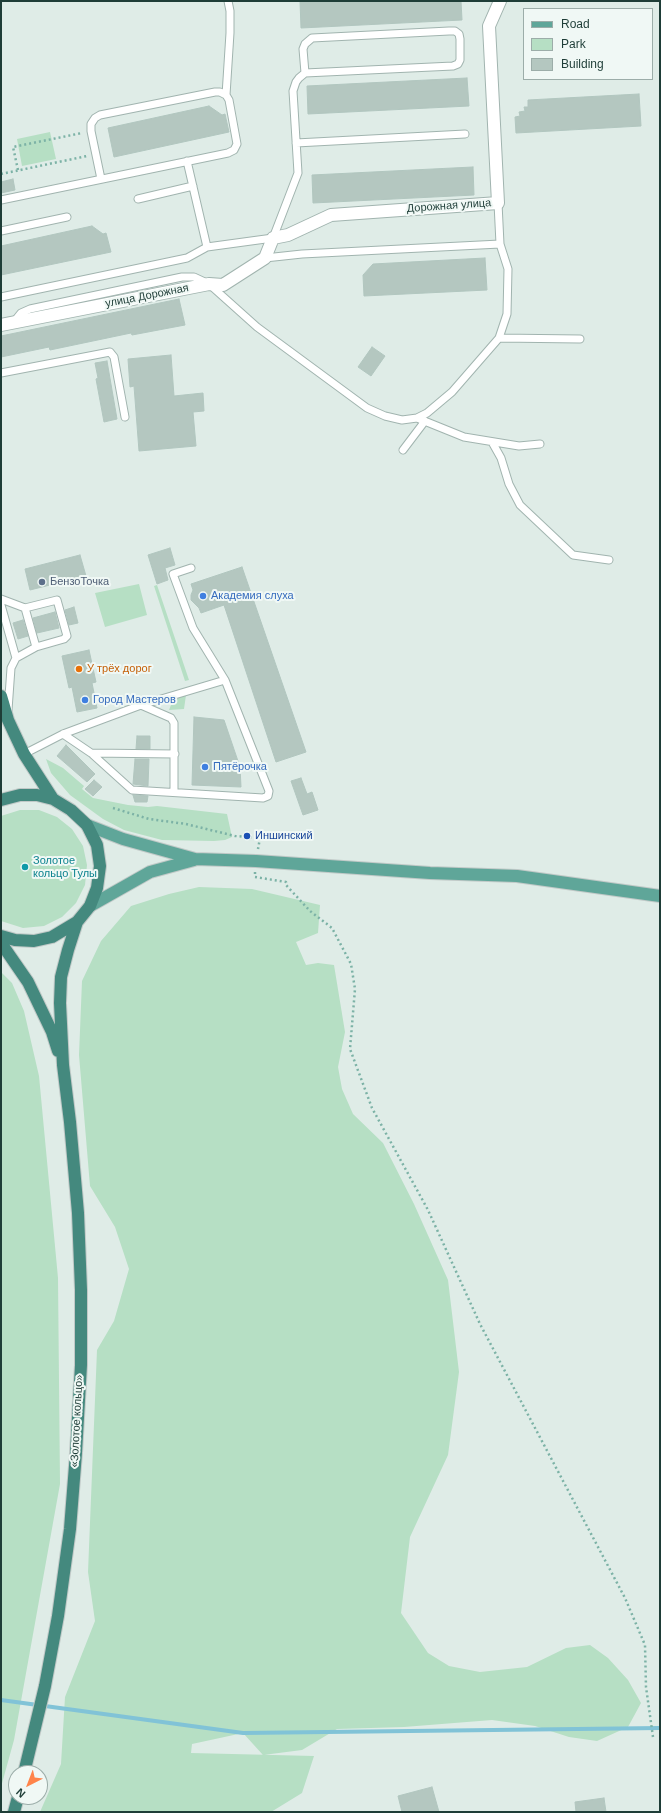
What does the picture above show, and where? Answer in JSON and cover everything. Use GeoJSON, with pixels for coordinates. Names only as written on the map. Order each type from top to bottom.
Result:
{"type":"FeatureCollection","features":[{"type":"Feature","properties":{"kind":"highway","name":"«Золотое кольцо»"},"geometry":{"type":"LineString","coordinates":[[1,696],[8,720],[24,754],[52,799]]}},
{"type":"Feature","properties":{"kind":"highway","name":"«Золотое кольцо»"},"geometry":{"type":"LineString","coordinates":[[1,800],[20,795],[37,795],[52,799],[71,810],[87,825],[97,845],[100,866],[97,888],[90,906],[77,922],[52,937],[34,941],[14,940],[1,936]]}},
{"type":"Feature","properties":{"kind":"highway","name":"«Золотое кольцо»"},"geometry":{"type":"LineString","coordinates":[[26,1765],[42,1697],[58,1616],[70,1529],[81,1365],[81,1290],[78,1213],[70,1122],[63,1065],[60,1003],[61,977],[77,922]]}},
{"type":"Feature","properties":{"kind":"highway","name":"«Золотое кольцо»"},"geometry":{"type":"LineString","coordinates":[[1,943],[28,982],[52,1032],[63,1065]]}},
{"type":"Feature","properties":{"kind":"main road"},"geometry":{"type":"LineString","coordinates":[[87,825],[123,839],[195,859],[256,861],[430,873],[517,876],[660,896]]}},
{"type":"Feature","properties":{"kind":"main road"},"geometry":{"type":"LineString","coordinates":[[90,906],[150,872],[195,859]]}},
{"type":"Feature","properties":{"kind":"street","name":"Дорожная улица"},"geometry":{"type":"LineString","coordinates":[[273,238],[288,235],[331,215],[498,202],[489,26],[500,1]]}},
{"type":"Feature","properties":{"kind":"street"},"geometry":{"type":"LineString","coordinates":[[265,258],[273,238]]}},
{"type":"Feature","properties":{"kind":"street","name":"улица Дорожная"},"geometry":{"type":"LineString","coordinates":[[1,325],[209,284],[223,285],[265,258]]}},
{"type":"Feature","properties":{"kind":"lane"},"geometry":{"type":"LineString","coordinates":[[226,95],[230,33],[230,11],[228,1]]}},
{"type":"Feature","properties":{"kind":"lane"},"geometry":{"type":"LineString","coordinates":[[1,297],[186,258],[207,247],[273,238],[298,173],[294,87],[296,82],[305,73],[453,66],[458,64],[460,60],[459,34],[455,31],[449,31],[312,38],[305,44],[304,49],[305,73]]}},
{"type":"Feature","properties":{"kind":"lane"},"geometry":{"type":"LineString","coordinates":[[1,200],[228,153],[234,150],[238,144],[229,100],[226,95],[220,92],[215,92],[95,118],[91,124],[91,131],[101,179]]}},
{"type":"Feature","properties":{"kind":"lane"},"geometry":{"type":"LineString","coordinates":[[296,143],[465,134]]}},
{"type":"Feature","properties":{"kind":"lane"},"geometry":{"type":"LineString","coordinates":[[187,161],[207,247]]}},
{"type":"Feature","properties":{"kind":"lane"},"geometry":{"type":"LineString","coordinates":[[138,199],[193,186]]}},
{"type":"Feature","properties":{"kind":"lane"},"geometry":{"type":"LineString","coordinates":[[209,284],[257,326],[367,408],[385,416],[402,420],[417,418],[427,413],[452,392],[499,338],[507,314],[508,269],[500,244],[498,202]]}},
{"type":"Feature","properties":{"kind":"lane"},"geometry":{"type":"LineString","coordinates":[[1,231],[67,217]]}},
{"type":"Feature","properties":{"kind":"lane"},"geometry":{"type":"LineString","coordinates":[[265,258],[302,254],[500,244]]}},
{"type":"Feature","properties":{"kind":"lane"},"geometry":{"type":"LineString","coordinates":[[499,338],[580,339]]}},
{"type":"Feature","properties":{"kind":"lane"},"geometry":{"type":"LineString","coordinates":[[1,373],[110,352],[114,357],[125,417]]}},
{"type":"Feature","properties":{"kind":"lane"},"geometry":{"type":"LineString","coordinates":[[417,418],[464,437],[519,446],[540,444]]}},
{"type":"Feature","properties":{"kind":"lane"},"geometry":{"type":"LineString","coordinates":[[403,450],[425,421]]}},
{"type":"Feature","properties":{"kind":"lane"},"geometry":{"type":"LineString","coordinates":[[492,442],[501,458],[509,484],[520,505],[573,555],[609,560]]}},
{"type":"Feature","properties":{"kind":"lane"},"geometry":{"type":"LineString","coordinates":[[63,734],[91,753],[132,790],[262,798],[269,795],[269,791],[225,680],[193,628],[173,574],[191,568]]}},
{"type":"Feature","properties":{"kind":"lane"},"geometry":{"type":"LineString","coordinates":[[1,599],[25,608],[57,600],[67,638],[36,647],[16,658],[11,668],[8,720]]}},
{"type":"Feature","properties":{"kind":"lane"},"geometry":{"type":"LineString","coordinates":[[1,605],[16,658]]}},
{"type":"Feature","properties":{"kind":"lane"},"geometry":{"type":"LineString","coordinates":[[25,608],[36,647]]}},
{"type":"Feature","properties":{"kind":"lane"},"geometry":{"type":"LineString","coordinates":[[24,754],[63,734],[141,705],[225,680]]}},
{"type":"Feature","properties":{"kind":"lane"},"geometry":{"type":"LineString","coordinates":[[141,705],[173,720],[175,727],[174,792]]}},
{"type":"Feature","properties":{"kind":"lane"},"geometry":{"type":"LineString","coordinates":[[91,753],[175,754]]}},
{"type":"Feature","properties":{"kind":"path"},"geometry":{"type":"LineString","coordinates":[[18,170],[13,147],[91,131]]}},
{"type":"Feature","properties":{"kind":"path"},"geometry":{"type":"LineString","coordinates":[[1,174],[96,154]]}},
{"type":"Feature","properties":{"kind":"path"},"geometry":{"type":"LineString","coordinates":[[113,808],[149,819],[186,824],[236,836],[260,838],[255,877],[286,882],[286,885],[310,911],[332,928],[351,964],[355,989],[350,1049],[372,1108],[428,1210],[480,1324],[625,1598],[645,1644],[646,1687],[653,1737]]}},
{"type":"Feature","properties":{"kind":"green space"},"geometry":{"type":"Polygon","coordinates":[[[50,132],[56,159],[22,166],[17,139],[50,132]]]}},
{"type":"Feature","properties":{"kind":"green space"},"geometry":{"type":"Polygon","coordinates":[[[139,584],[147,615],[105,627],[95,593],[139,584]]]}},
{"type":"Feature","properties":{"kind":"green space"},"geometry":{"type":"Polygon","coordinates":[[[157,585],[189,680],[185,681],[154,586],[157,585]]]}},
{"type":"Feature","properties":{"kind":"green space"},"geometry":{"type":"Polygon","coordinates":[[[186,695],[184,709],[169,710],[173,700],[186,695]]]}},
{"type":"Feature","properties":{"kind":"green space"},"geometry":{"type":"Polygon","coordinates":[[[46,759],[63,768],[84,786],[82,789],[93,798],[128,805],[148,807],[157,806],[227,814],[232,837],[225,840],[214,841],[162,840],[124,830],[103,819],[70,795],[51,773],[46,759]]]}},
{"type":"Feature","properties":{"kind":"green space"},"geometry":{"type":"Polygon","coordinates":[[[20,810],[39,810],[57,817],[72,829],[83,846],[87,865],[85,885],[76,903],[62,917],[44,926],[23,928],[1,921],[1,816],[20,810]]]}},
{"type":"Feature","properties":{"kind":"green space"},"geometry":{"type":"Polygon","coordinates":[[[199,887],[252,889],[320,905],[318,933],[296,942],[306,965],[318,963],[334,965],[345,1032],[338,1067],[342,1089],[353,1114],[383,1143],[414,1204],[448,1280],[459,1372],[448,1455],[410,1537],[401,1613],[428,1653],[449,1666],[480,1672],[527,1667],[566,1648],[590,1645],[608,1658],[628,1680],[641,1703],[628,1727],[597,1741],[569,1737],[535,1726],[492,1720],[404,1727],[337,1729],[302,1750],[265,1755],[314,1756],[302,1793],[271,1812],[40,1812],[43,1805],[48,1805],[48,1794],[61,1764],[65,1697],[95,1621],[88,1572],[97,1350],[114,1321],[129,1269],[115,1227],[90,1186],[79,1055],[82,981],[101,941],[131,906],[169,894],[199,887]],[[243,1733],[192,1744],[191,1753],[263,1755],[243,1733]]]}},
{"type":"Feature","properties":{"kind":"green space"},"geometry":{"type":"Polygon","coordinates":[[[1,972],[12,983],[24,1011],[39,1076],[58,1278],[60,1484],[14,1740],[1,1787],[1,972]]]}},
{"type":"Feature","properties":{"kind":"building"},"geometry":{"type":"Polygon","coordinates":[[[300,1],[461,1],[462,20],[301,28],[300,1]]]}},
{"type":"Feature","properties":{"kind":"building"},"geometry":{"type":"Polygon","coordinates":[[[467,78],[469,106],[308,114],[307,86],[467,78]]]}},
{"type":"Feature","properties":{"kind":"building"},"geometry":{"type":"Polygon","coordinates":[[[639,94],[641,126],[516,133],[515,117],[520,116],[519,112],[525,111],[524,107],[528,107],[528,100],[639,94]]]}},
{"type":"Feature","properties":{"kind":"building"},"geometry":{"type":"Polygon","coordinates":[[[209,106],[222,115],[225,114],[229,132],[114,157],[108,128],[209,106]]]}},
{"type":"Feature","properties":{"kind":"building"},"geometry":{"type":"Polygon","coordinates":[[[473,167],[474,195],[313,203],[312,175],[473,167]]]}},
{"type":"Feature","properties":{"kind":"building"},"geometry":{"type":"Polygon","coordinates":[[[13,179],[15,190],[1,193],[1,182],[13,179]]]}},
{"type":"Feature","properties":{"kind":"building"},"geometry":{"type":"Polygon","coordinates":[[[92,226],[103,234],[106,233],[111,252],[1,275],[1,246],[92,226]]]}},
{"type":"Feature","properties":{"kind":"building"},"geometry":{"type":"Polygon","coordinates":[[[485,258],[487,290],[364,296],[363,275],[373,264],[485,258]]]}},
{"type":"Feature","properties":{"kind":"building"},"geometry":{"type":"Polygon","coordinates":[[[179,299],[185,325],[132,335],[131,333],[50,350],[49,347],[1,357],[1,336],[179,299]]]}},
{"type":"Feature","properties":{"kind":"building"},"geometry":{"type":"Polygon","coordinates":[[[372,347],[385,356],[371,376],[358,367],[372,347]]]}},
{"type":"Feature","properties":{"kind":"building"},"geometry":{"type":"Polygon","coordinates":[[[171,355],[174,396],[203,393],[204,411],[193,412],[196,446],[139,451],[134,386],[130,387],[128,359],[171,355]]]}},
{"type":"Feature","properties":{"kind":"building"},"geometry":{"type":"Polygon","coordinates":[[[107,361],[117,419],[104,422],[96,379],[98,378],[95,363],[107,361]]]}},
{"type":"Feature","properties":{"kind":"building"},"geometry":{"type":"Polygon","coordinates":[[[170,548],[175,565],[165,568],[168,580],[157,584],[148,555],[170,548]]]}},
{"type":"Feature","properties":{"kind":"building"},"geometry":{"type":"Polygon","coordinates":[[[80,555],[86,576],[30,590],[25,569],[80,555]]]}},
{"type":"Feature","properties":{"kind":"building"},"geometry":{"type":"Polygon","coordinates":[[[242,567],[306,752],[276,762],[224,605],[201,613],[199,608],[191,600],[193,590],[191,584],[242,567]]]}},
{"type":"Feature","properties":{"kind":"building"},"geometry":{"type":"Polygon","coordinates":[[[74,607],[78,623],[69,625],[65,610],[74,607]]]}},
{"type":"Feature","properties":{"kind":"building"},"geometry":{"type":"Polygon","coordinates":[[[55,612],[59,628],[37,633],[33,618],[55,612]]]}},
{"type":"Feature","properties":{"kind":"building"},"geometry":{"type":"Polygon","coordinates":[[[23,620],[28,636],[18,639],[13,623],[23,620]]]}},
{"type":"Feature","properties":{"kind":"building","name":"У трёх дорог"},"geometry":{"type":"Polygon","coordinates":[[[89,650],[96,682],[92,683],[97,708],[77,712],[72,687],[69,688],[62,656],[89,650]]]}},
{"type":"Feature","properties":{"kind":"building"},"geometry":{"type":"Polygon","coordinates":[[[194,717],[224,720],[240,767],[241,787],[192,785],[194,717]]]}},
{"type":"Feature","properties":{"kind":"building"},"geometry":{"type":"Polygon","coordinates":[[[137,736],[150,736],[150,749],[136,749],[137,736]]]}},
{"type":"Feature","properties":{"kind":"building"},"geometry":{"type":"Polygon","coordinates":[[[66,745],[95,774],[87,782],[57,756],[66,745]]]}},
{"type":"Feature","properties":{"kind":"building"},"geometry":{"type":"Polygon","coordinates":[[[135,759],[149,759],[148,786],[133,784],[135,759]]]}},
{"type":"Feature","properties":{"kind":"building"},"geometry":{"type":"Polygon","coordinates":[[[301,778],[307,794],[312,792],[318,810],[303,815],[291,781],[301,778]]]}},
{"type":"Feature","properties":{"kind":"building"},"geometry":{"type":"Polygon","coordinates":[[[94,780],[102,787],[93,796],[85,789],[94,780]]]}},
{"type":"Feature","properties":{"kind":"building"},"geometry":{"type":"Polygon","coordinates":[[[133,795],[148,796],[147,802],[135,802],[133,795]]]}},
{"type":"Feature","properties":{"kind":"building"},"geometry":{"type":"Polygon","coordinates":[[[432,1787],[439,1812],[402,1812],[398,1796],[432,1787]]]}},
{"type":"Feature","properties":{"kind":"building"},"geometry":{"type":"Polygon","coordinates":[[[604,1798],[606,1812],[576,1812],[575,1802],[604,1798]]]}},
{"type":"Feature","properties":{"kind":"waterway"},"geometry":{"type":"LineString","coordinates":[[1,1700],[243,1733],[660,1728]]}},
{"type":"Feature","properties":{"kind":"place","name":"БензоТочка"},"geometry":{"type":"Point","coordinates":[42,582]}},
{"type":"Feature","properties":{"kind":"place","name":"Академия слуха"},"geometry":{"type":"Point","coordinates":[203,596]}},
{"type":"Feature","properties":{"kind":"place","name":"У трёх дорог"},"geometry":{"type":"Point","coordinates":[79,669]}},
{"type":"Feature","properties":{"kind":"place","name":"Город Мастеров"},"geometry":{"type":"Point","coordinates":[85,700]}},
{"type":"Feature","properties":{"kind":"place","name":"Пятёрочка"},"geometry":{"type":"Point","coordinates":[205,767]}},
{"type":"Feature","properties":{"kind":"place","name":"Иншинский"},"geometry":{"type":"Point","coordinates":[247,836]}},
{"type":"Feature","properties":{"kind":"place","name":"Золотое кольцо Тулы"},"geometry":{"type":"Point","coordinates":[25,867]}}]}
